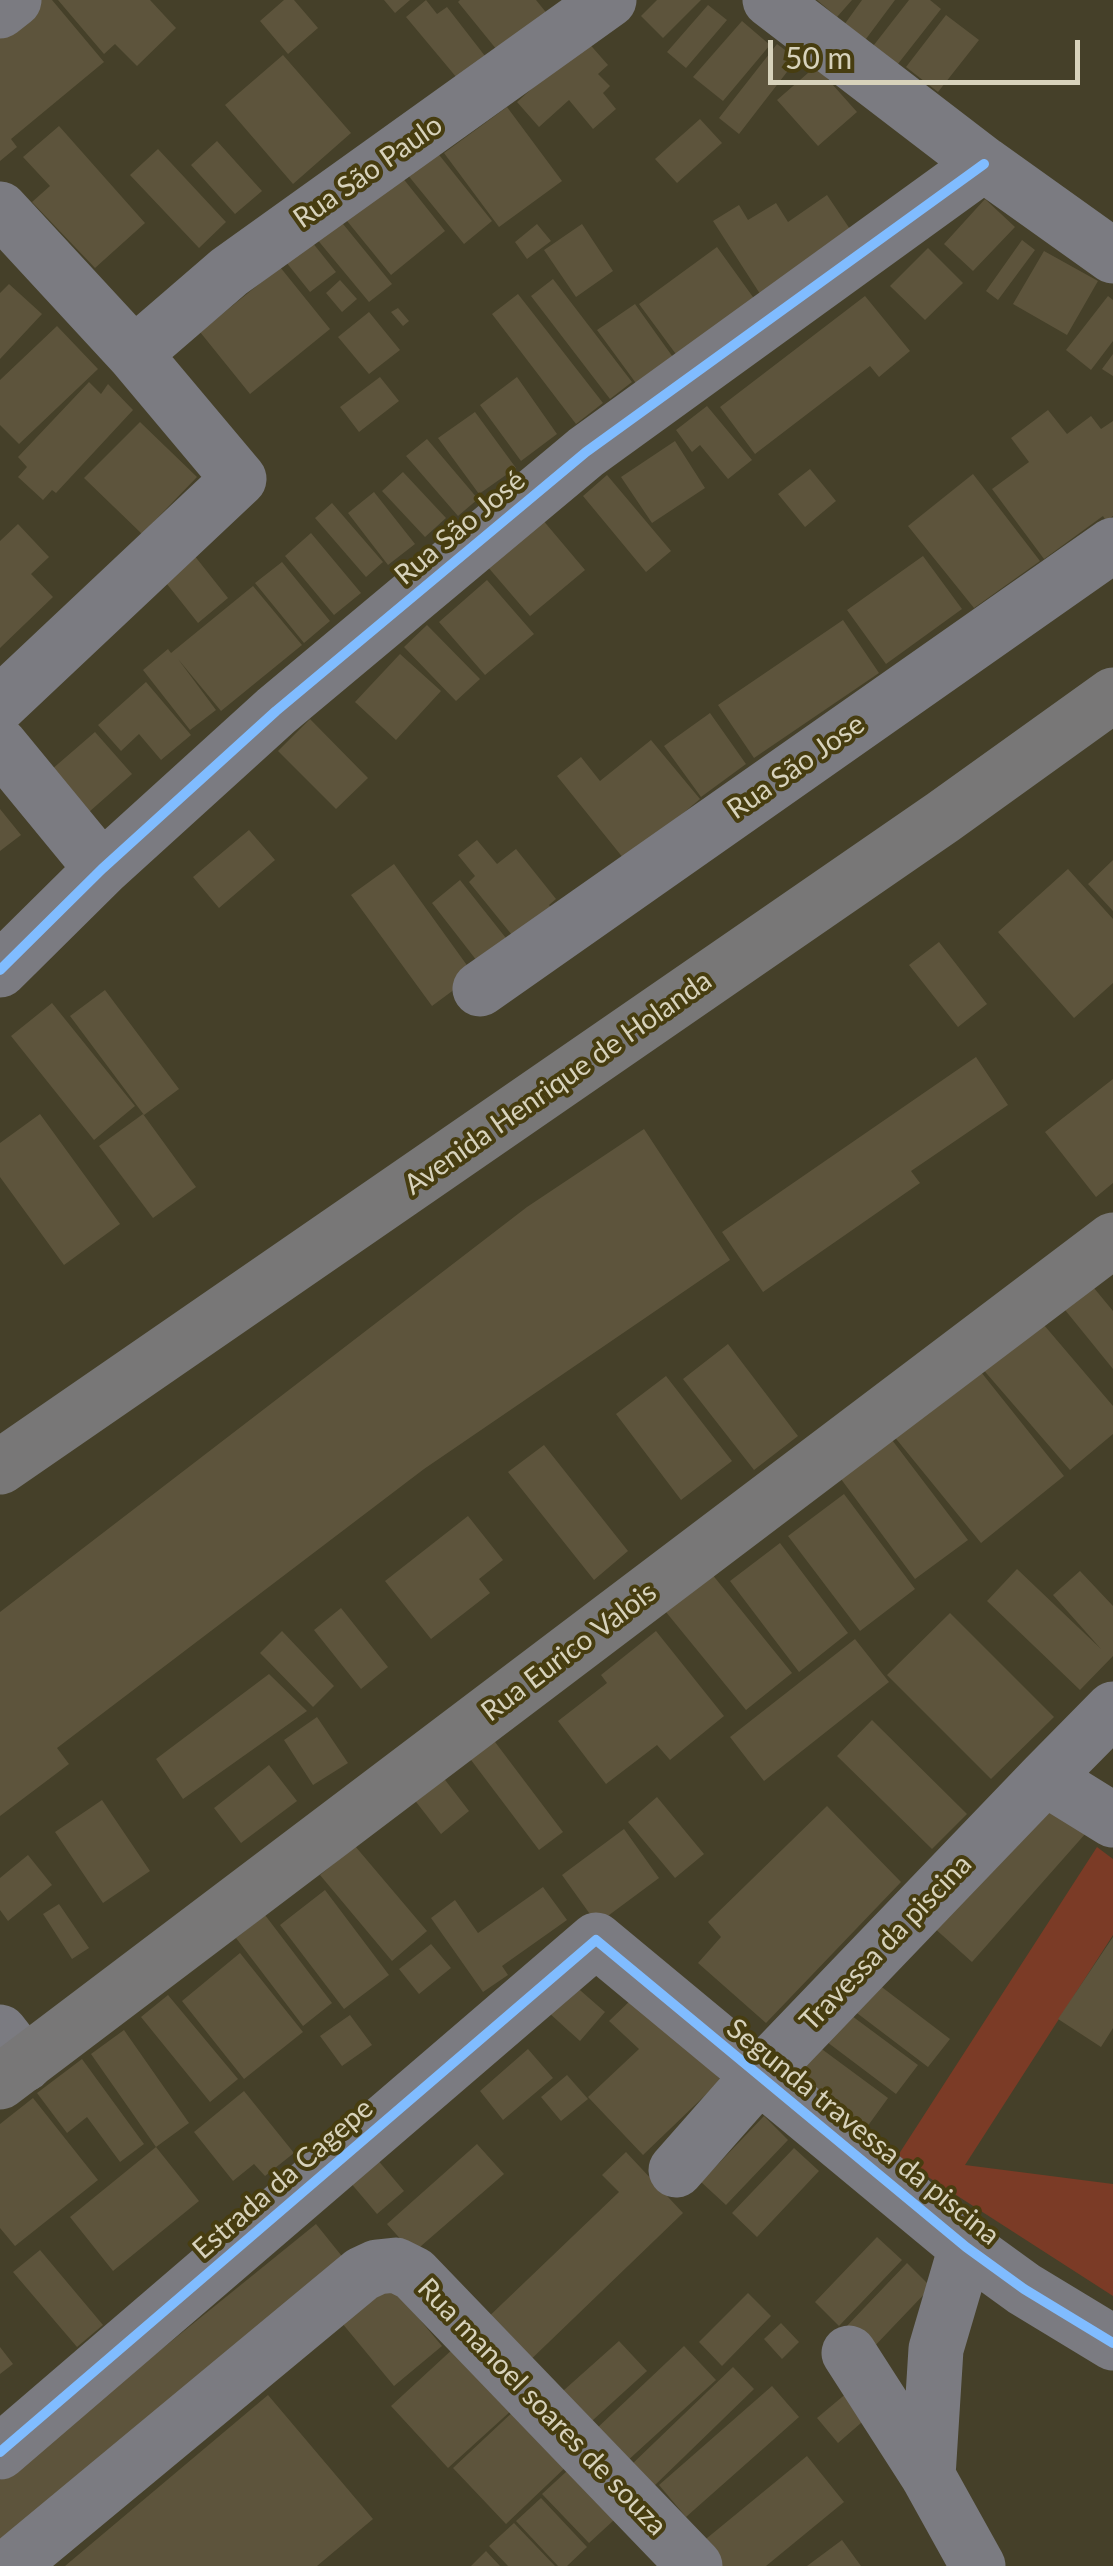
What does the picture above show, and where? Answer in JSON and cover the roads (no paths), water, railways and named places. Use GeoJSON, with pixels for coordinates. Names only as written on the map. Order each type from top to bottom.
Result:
{"type":"FeatureCollection","features":[{"type":"Feature","properties":{"kind":"main road","name":"Avenida Henrique de Holanda"},"geometry":{"type":"LineString","coordinates":[[0,1467],[943,817],[1113,695]]}},
{"type":"Feature","properties":{"kind":"main road","name":"Rua Eurico Valois"},"geometry":{"type":"LineString","coordinates":[[8,2059],[1113,1240]]}},
{"type":"Feature","properties":{"kind":"street"},"geometry":{"type":"LineString","coordinates":[[0,11],[14,0]]}},
{"type":"Feature","properties":{"kind":"street","name":"Rua São Paulo"},"geometry":{"type":"LineString","coordinates":[[134,354],[244,261],[609,0]]}},
{"type":"Feature","properties":{"kind":"street"},"geometry":{"type":"LineString","coordinates":[[770,0],[984,164],[1113,256]]}},
{"type":"Feature","properties":{"kind":"street","name":"Rua São José"},"geometry":{"type":"LineString","coordinates":[[0,970],[102,869],[276,710],[586,452],[984,164]]}},
{"type":"Feature","properties":{"kind":"street"},"geometry":{"type":"LineString","coordinates":[[0,209],[134,354],[239,478],[0,704]]}},
{"type":"Feature","properties":{"kind":"street","name":"Rua São Jose"},"geometry":{"type":"LineString","coordinates":[[480,990],[1113,545]]}},
{"type":"Feature","properties":{"kind":"street"},"geometry":{"type":"LineString","coordinates":[[0,745],[102,869]]}},
{"type":"Feature","properties":{"kind":"street","name":"Travessa da piscina"},"geometry":{"type":"LineString","coordinates":[[676,2170],[758,2077],[1113,1709]]}},
{"type":"Feature","properties":{"kind":"street"},"geometry":{"type":"LineString","coordinates":[[1045,1778],[1113,1820]]}},
{"type":"Feature","properties":{"kind":"street","name":"Segunda travessa da piscina"},"geometry":{"type":"LineString","coordinates":[[596,1940],[966,2247],[1024,2289],[1113,2344]]}},
{"type":"Feature","properties":{"kind":"street","name":"Estrada da Cagepe"},"geometry":{"type":"LineString","coordinates":[[0,2452],[596,1940]]}},
{"type":"Feature","properties":{"kind":"street"},"geometry":{"type":"LineString","coordinates":[[928,2476],[936,2348],[966,2247]]}},
{"type":"Feature","properties":{"kind":"street","name":"Rua manoel soares de souza"},"geometry":{"type":"LineString","coordinates":[[10,2566],[362,2274],[396,2265],[414,2274],[666,2556]]}},
{"type":"Feature","properties":{"kind":"street"},"geometry":{"type":"LineString","coordinates":[[849,2353],[928,2476],[978,2566]]}}]}
